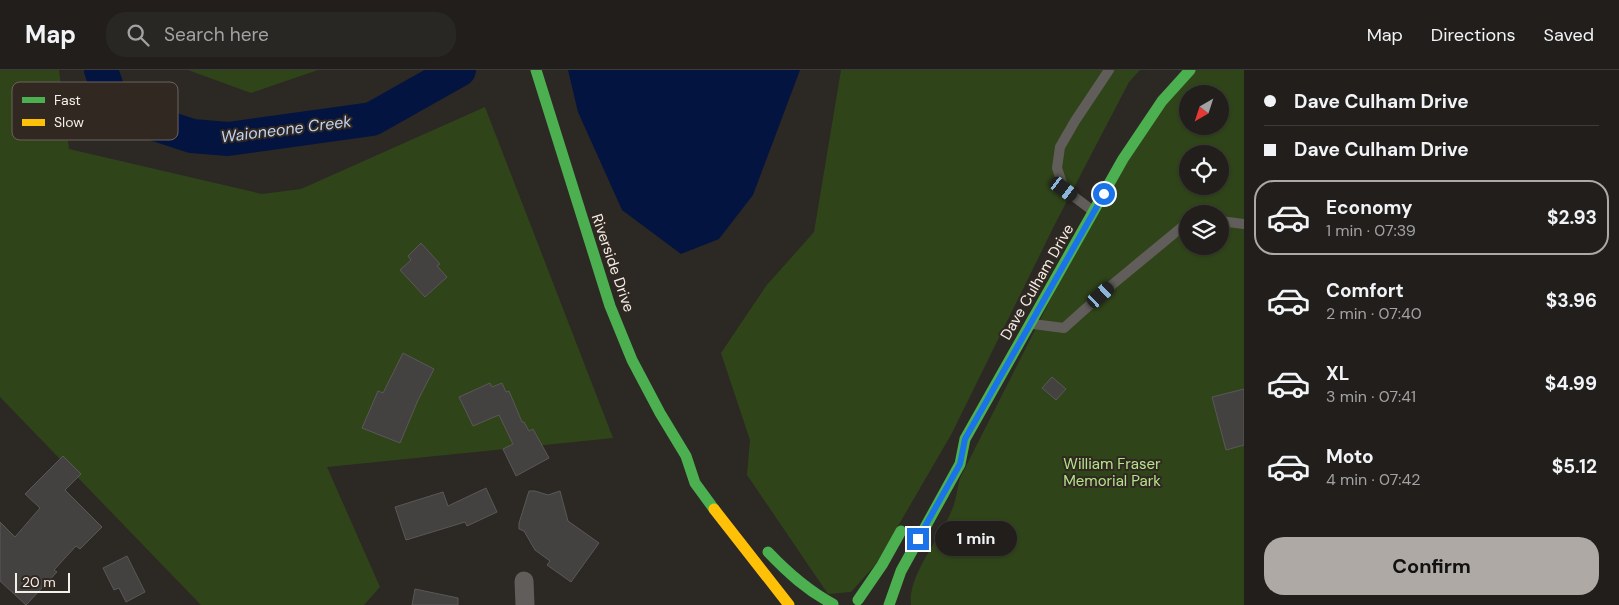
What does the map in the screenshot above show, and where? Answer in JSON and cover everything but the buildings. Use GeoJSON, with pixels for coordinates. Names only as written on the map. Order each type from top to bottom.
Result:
{"type":"FeatureCollection","features":[{"type":"Feature","properties":{"kind":"main road","name":"Riverside Drive"},"geometry":{"type":"LineString","coordinates":[[536,70],[610,306],[632,360],[660,413],[686,456],[695,483],[727,527],[789,605]]}},
{"type":"Feature","properties":{"kind":"main road","name":"Dave Culham Drive"},"geometry":{"type":"LineString","coordinates":[[890,605],[900,571],[960,464],[965,439],[1123,159],[1149,117],[1190,70]]}},
{"type":"Feature","properties":{"kind":"main road","name":"Dave Culham Drive"},"geometry":{"type":"LineString","coordinates":[[952,450],[965,439]]}},
{"type":"Feature","properties":{"kind":"main road","name":"Riverside Drive"},"geometry":{"type":"LineString","coordinates":[[686,456],[701,468]]}},
{"type":"Feature","properties":{"kind":"main road"},"geometry":{"type":"LineString","coordinates":[[761,544],[789,575],[803,587],[833,604],[851,599],[863,601],[906,522]]}},
{"type":"Feature","properties":{"kind":"street"},"geometry":{"type":"LineString","coordinates":[[524,581],[525,605]]}},
{"type":"Feature","properties":{"kind":"lane"},"geometry":{"type":"LineString","coordinates":[[1094,212],[1064,189],[1057,168],[1060,147],[1075,121],[1110,70]]}},
{"type":"Feature","properties":{"kind":"lane"},"geometry":{"type":"LineString","coordinates":[[1229,222],[1244,224]]}},
{"type":"Feature","properties":{"kind":"lane"},"geometry":{"type":"LineString","coordinates":[[1030,324],[1064,328],[1123,275],[1179,229]]}},
{"type":"Feature","properties":{"kind":"green space"},"geometry":{"type":"Polygon","coordinates":[[[0,70],[59,70],[61,82],[12,82],[12,140],[68,140],[69,149],[262,194],[301,189],[485,107],[613,438],[327,467],[380,587],[364,605],[201,605],[0,397],[0,70]]]}},
{"type":"Feature","properties":{"kind":"green space"},"geometry":{"type":"Polygon","coordinates":[[[188,70],[318,70],[251,93],[188,70]]]}},
{"type":"Feature","properties":{"kind":"green space"},"geometry":{"type":"Polygon","coordinates":[[[841,70],[1140,70],[1129,82],[1056,222],[952,433],[876,564],[851,592],[828,594],[747,475],[750,440],[721,353],[766,286],[814,232],[841,70]]]}},
{"type":"Feature","properties":{"kind":"green space","name":"William Fraser Memorial Park"},"geometry":{"type":"Polygon","coordinates":[[[1182,70],[1244,70],[1244,605],[911,605],[914,582],[951,512],[960,478],[1115,172],[1182,70]]]}},
{"type":"Feature","properties":{"kind":"water"},"geometry":{"type":"Polygon","coordinates":[[[568,70],[800,70],[753,195],[719,239],[681,254],[622,210],[578,112],[568,70]]]}},
{"type":"Feature","properties":{"kind":"waterway","name":"Waioneone Creek"},"geometry":{"type":"LineString","coordinates":[[101,70],[105,82]]}},
{"type":"Feature","properties":{"kind":"waterway","name":"Waioneone Creek"},"geometry":{"type":"LineString","coordinates":[[178,131],[192,136],[228,139],[372,119],[459,70]]}},
{"type":"Feature","properties":{"kind":"traffic: fast"},"geometry":{"type":"LineString","coordinates":[[536,70],[610,306],[632,360],[660,413],[686,456],[695,483],[714,509]]}},
{"type":"Feature","properties":{"kind":"traffic: fast"},"geometry":{"type":"LineString","coordinates":[[889,605],[901,571],[960,464],[965,439],[1123,159],[1162,101],[1190,70]]}},
{"type":"Feature","properties":{"kind":"traffic: fast"},"geometry":{"type":"LineString","coordinates":[[858,600],[882,565],[901,531]]}},
{"type":"Feature","properties":{"kind":"traffic: fast"},"geometry":{"type":"LineString","coordinates":[[768,552],[798,581],[833,604]]}},
{"type":"Feature","properties":{"kind":"traffic: slow"},"geometry":{"type":"LineString","coordinates":[[714,509],[789,605]]}},
{"type":"Feature","properties":{"kind":"route"},"geometry":{"type":"LineString","coordinates":[[918,539],[960,464],[965,439],[1104,194]]}}]}
